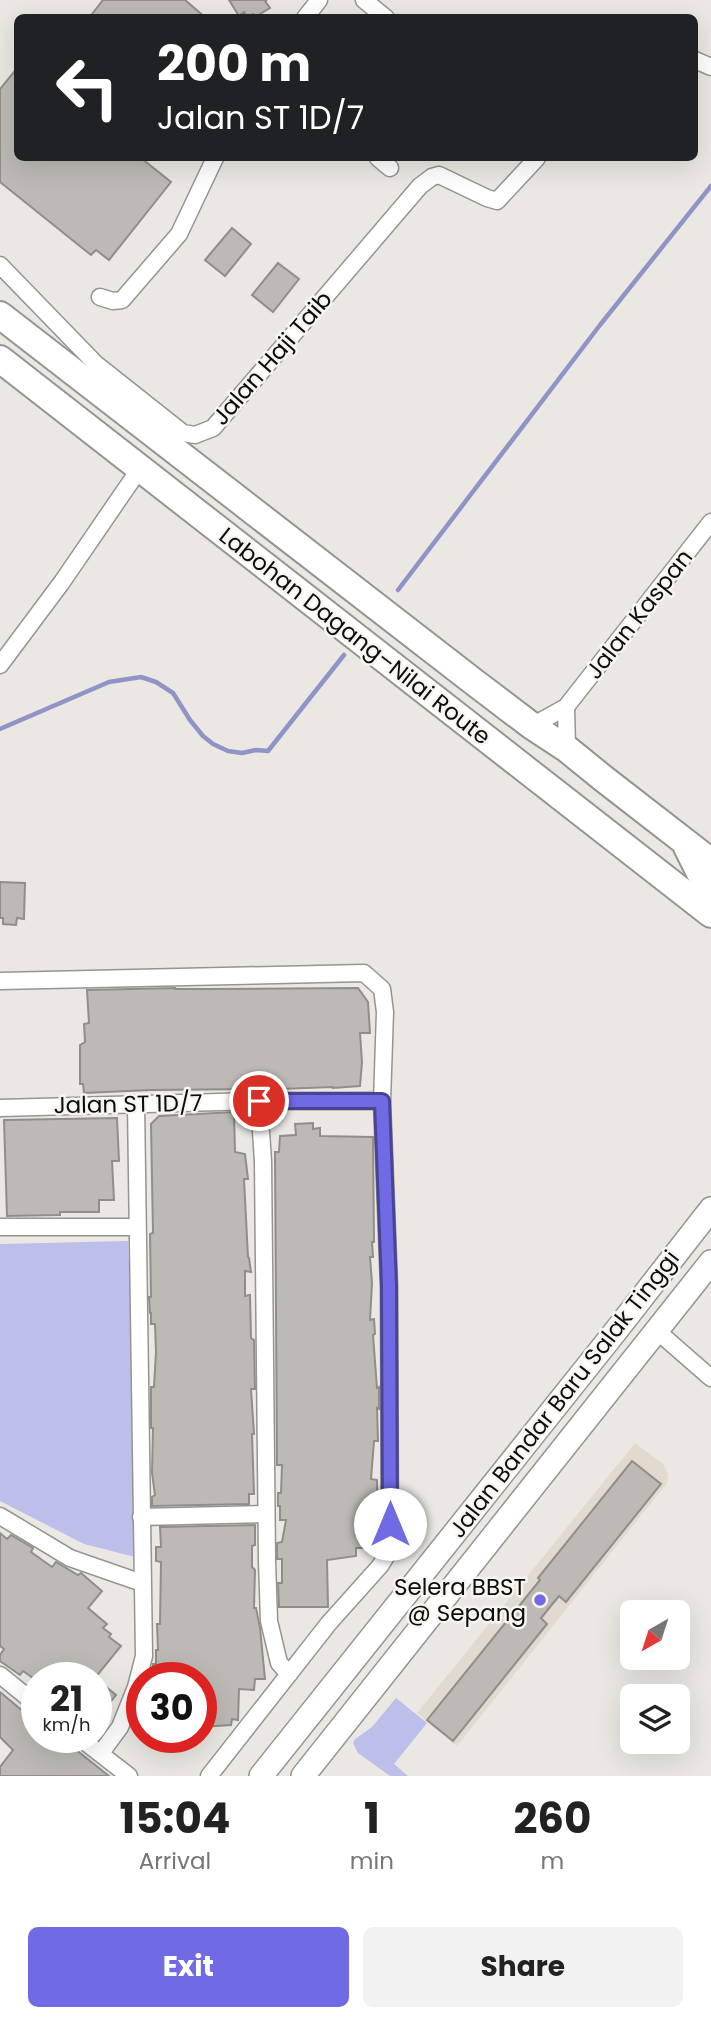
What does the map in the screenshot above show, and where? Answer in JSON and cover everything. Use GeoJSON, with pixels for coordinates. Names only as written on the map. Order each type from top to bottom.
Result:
{"type":"FeatureCollection","features":[{"type":"Feature","properties":{"kind":"main road","name":"Labohan Dagang–Nilai Route"},"geometry":{"type":"LineString","coordinates":[[0,315],[532,726],[567,748],[711,862]]}},
{"type":"Feature","properties":{"kind":"main road","name":"Labohan Dagang–Nilai Route"},"geometry":{"type":"LineString","coordinates":[[0,359],[700,892]]}},
{"type":"Feature","properties":{"kind":"main road"},"geometry":{"type":"LineString","coordinates":[[683,839],[704,881],[700,892],[711,915]]}},
{"type":"Feature","properties":{"kind":"main road","name":"Jalan Bandar Baru Salak Tinggi"},"geometry":{"type":"LineString","coordinates":[[261,1776],[710,1212]]}},
{"type":"Feature","properties":{"kind":"main road"},"geometry":{"type":"LineString","coordinates":[[303,1776],[711,1262]]}},
{"type":"Feature","properties":{"kind":"street"},"geometry":{"type":"LineString","coordinates":[[308,14],[319,0]]}},
{"type":"Feature","properties":{"kind":"street"},"geometry":{"type":"LineString","coordinates":[[365,0],[381,14]]}},
{"type":"Feature","properties":{"kind":"street"},"geometry":{"type":"LineString","coordinates":[[100,297],[113,301],[122,300],[179,234],[214,161]]}},
{"type":"Feature","properties":{"kind":"street","name":"Jalan Haji Taib"},"geometry":{"type":"LineString","coordinates":[[0,265],[96,364],[183,433],[195,435],[213,428],[420,186],[439,175],[497,201],[534,161]]}},
{"type":"Feature","properties":{"kind":"street"},"geometry":{"type":"LineString","coordinates":[[0,302],[67,366]]}},
{"type":"Feature","properties":{"kind":"street"},"geometry":{"type":"LineString","coordinates":[[0,664],[62,582],[134,477]]}},
{"type":"Feature","properties":{"kind":"street","name":"Jalan Kaspan"},"geometry":{"type":"LineString","coordinates":[[566,707],[711,522]]}},
{"type":"Feature","properties":{"kind":"street"},"geometry":{"type":"LineString","coordinates":[[532,726],[566,707],[567,748]]}},
{"type":"Feature","properties":{"kind":"street"},"geometry":{"type":"LineString","coordinates":[[0,981],[364,973],[382,989],[386,1012],[382,1101],[389,1286],[390,1550],[380,1566],[329,1623],[209,1776]]}},
{"type":"Feature","properties":{"kind":"street"},"geometry":{"type":"LineString","coordinates":[[259,1101],[263,1162],[269,1621],[279,1663],[289,1674]]}},
{"type":"Feature","properties":{"kind":"street","name":"Jalan ST 1D/7"},"geometry":{"type":"LineString","coordinates":[[0,1108],[259,1101],[382,1101]]}},
{"type":"Feature","properties":{"kind":"street"},"geometry":{"type":"LineString","coordinates":[[112,1737],[120,1727],[136,1687],[144,1656],[136,1104]]}},
{"type":"Feature","properties":{"kind":"street"},"geometry":{"type":"LineString","coordinates":[[0,1227],[137,1227]]}},
{"type":"Feature","properties":{"kind":"street"},"geometry":{"type":"LineString","coordinates":[[656,1330],[711,1378]]}},
{"type":"Feature","properties":{"kind":"street"},"geometry":{"type":"LineString","coordinates":[[141,1517],[266,1514]]}},
{"type":"Feature","properties":{"kind":"street"},"geometry":{"type":"LineString","coordinates":[[0,1516],[71,1558],[142,1583]]}},
{"type":"Feature","properties":{"kind":"street"},"geometry":{"type":"LineString","coordinates":[[0,1675],[21,1692]]}},
{"type":"Feature","properties":{"kind":"street"},"geometry":{"type":"LineString","coordinates":[[100,1753],[129,1776]]}},
{"type":"Feature","properties":{"kind":"shaded area"},"geometry":{"type":"Polygon","coordinates":[[[128,1241],[135,1557],[84,1544],[0,1501],[0,1244],[128,1241]]]}},
{"type":"Feature","properties":{"kind":"shaded area","name":"Selera BBST @ Sepang"},"geometry":{"type":"Polygon","coordinates":[[[635,1443],[663,1464],[668,1473],[667,1483],[457,1746],[417,1713],[635,1443]]]}},
{"type":"Feature","properties":{"kind":"shaded area"},"geometry":{"type":"Polygon","coordinates":[[[396,1698],[427,1723],[394,1764],[408,1776],[390,1776],[358,1753],[353,1743],[372,1727],[396,1698]]]}},
{"type":"Feature","properties":{"kind":"building"},"geometry":{"type":"Polygon","coordinates":[[[103,0],[185,0],[201,14],[92,14],[103,0]]]}},
{"type":"Feature","properties":{"kind":"building"},"geometry":{"type":"Polygon","coordinates":[[[229,0],[267,0],[265,1],[270,8],[260,14],[238,14],[229,0]]]}},
{"type":"Feature","properties":{"kind":"building"},"geometry":{"type":"Polygon","coordinates":[[[14,72],[14,161],[145,161],[171,182],[109,260],[96,250],[91,255],[0,182],[0,89],[14,72]]]}},
{"type":"Feature","properties":{"kind":"building"},"geometry":{"type":"Polygon","coordinates":[[[232,228],[251,244],[225,276],[205,260],[232,228]]]}},
{"type":"Feature","properties":{"kind":"building"},"geometry":{"type":"Polygon","coordinates":[[[278,263],[299,279],[273,312],[252,295],[278,263]]]}},
{"type":"Feature","properties":{"kind":"building"},"geometry":{"type":"Polygon","coordinates":[[[0,882],[25,883],[24,919],[17,918],[16,925],[3,924],[3,918],[0,918],[0,882]]]}},
{"type":"Feature","properties":{"kind":"building"},"geometry":{"type":"Polygon","coordinates":[[[358,988],[368,1002],[370,1033],[360,1033],[360,1086],[84,1093],[83,1084],[80,1084],[80,1045],[85,1042],[84,1024],[89,1023],[87,990],[358,988]]]}},
{"type":"Feature","properties":{"kind":"building"},"geometry":{"type":"Polygon","coordinates":[[[234,1112],[235,1152],[245,1154],[248,1179],[244,1179],[251,1272],[245,1271],[245,1296],[250,1295],[251,1338],[254,1340],[255,1389],[251,1389],[254,1494],[249,1494],[249,1504],[152,1506],[152,1497],[155,1495],[152,1473],[151,1387],[154,1387],[156,1352],[155,1324],[151,1324],[149,1297],[150,1234],[153,1233],[151,1124],[159,1116],[234,1112]]]}},
{"type":"Feature","properties":{"kind":"building"},"geometry":{"type":"Polygon","coordinates":[[[117,1118],[119,1161],[112,1161],[114,1200],[99,1200],[99,1212],[7,1216],[4,1120],[117,1118]]]}},
{"type":"Feature","properties":{"kind":"building"},"geometry":{"type":"Polygon","coordinates":[[[313,1123],[313,1129],[320,1128],[320,1136],[373,1137],[374,1242],[373,1257],[370,1257],[370,1320],[374,1319],[379,1409],[377,1408],[378,1441],[374,1441],[371,1479],[377,1480],[377,1506],[374,1506],[376,1523],[374,1542],[367,1541],[366,1548],[356,1548],[356,1556],[327,1560],[328,1607],[279,1607],[278,1583],[282,1583],[282,1559],[277,1559],[277,1543],[282,1542],[286,1520],[280,1520],[278,1506],[282,1465],[277,1465],[275,1152],[279,1152],[280,1136],[296,1135],[295,1124],[313,1123]]]}},
{"type":"Feature","properties":{"kind":"building","name":"Selera BBST @ Sepang"},"geometry":{"type":"Polygon","coordinates":[[[632,1461],[661,1484],[566,1602],[559,1596],[541,1618],[547,1624],[453,1741],[427,1720],[632,1461]]]}},
{"type":"Feature","properties":{"kind":"building"},"geometry":{"type":"Polygon","coordinates":[[[255,1525],[255,1545],[252,1546],[252,1567],[255,1570],[254,1608],[260,1628],[265,1679],[255,1679],[254,1690],[239,1689],[238,1720],[232,1719],[231,1725],[217,1726],[217,1662],[156,1662],[161,1562],[156,1561],[156,1547],[161,1547],[160,1527],[255,1525]]]}},
{"type":"Feature","properties":{"kind":"building"},"geometry":{"type":"Polygon","coordinates":[[[0,1533],[7,1539],[11,1535],[33,1548],[31,1552],[52,1567],[56,1562],[78,1575],[81,1573],[102,1591],[88,1608],[107,1624],[103,1628],[111,1634],[109,1637],[121,1646],[108,1662],[21,1662],[20,1675],[0,1661],[4,1649],[0,1646],[0,1533]]]}},
{"type":"Feature","properties":{"kind":"building"},"geometry":{"type":"Polygon","coordinates":[[[0,1692],[21,1710],[21,1753],[80,1753],[109,1776],[0,1776],[0,1767],[13,1750],[0,1737],[0,1692]]]}},
{"type":"Feature","properties":{"kind":"waterway"},"geometry":{"type":"LineString","coordinates":[[398,590],[600,325],[711,186]]}},
{"type":"Feature","properties":{"kind":"waterway"},"geometry":{"type":"LineString","coordinates":[[0,729],[109,682],[141,677],[156,682],[173,693],[190,720],[213,744],[228,751],[242,753],[268,751],[344,655]]}},
{"type":"Feature","properties":{"kind":"place","name":"Selera BBST @ Sepang"},"geometry":{"type":"Point","coordinates":[540,1600]}},
{"type":"Feature","properties":{"kind":"route"},"geometry":{"type":"LineString","coordinates":[[259,1101],[382,1101],[389,1286],[390,1524]]}}]}
